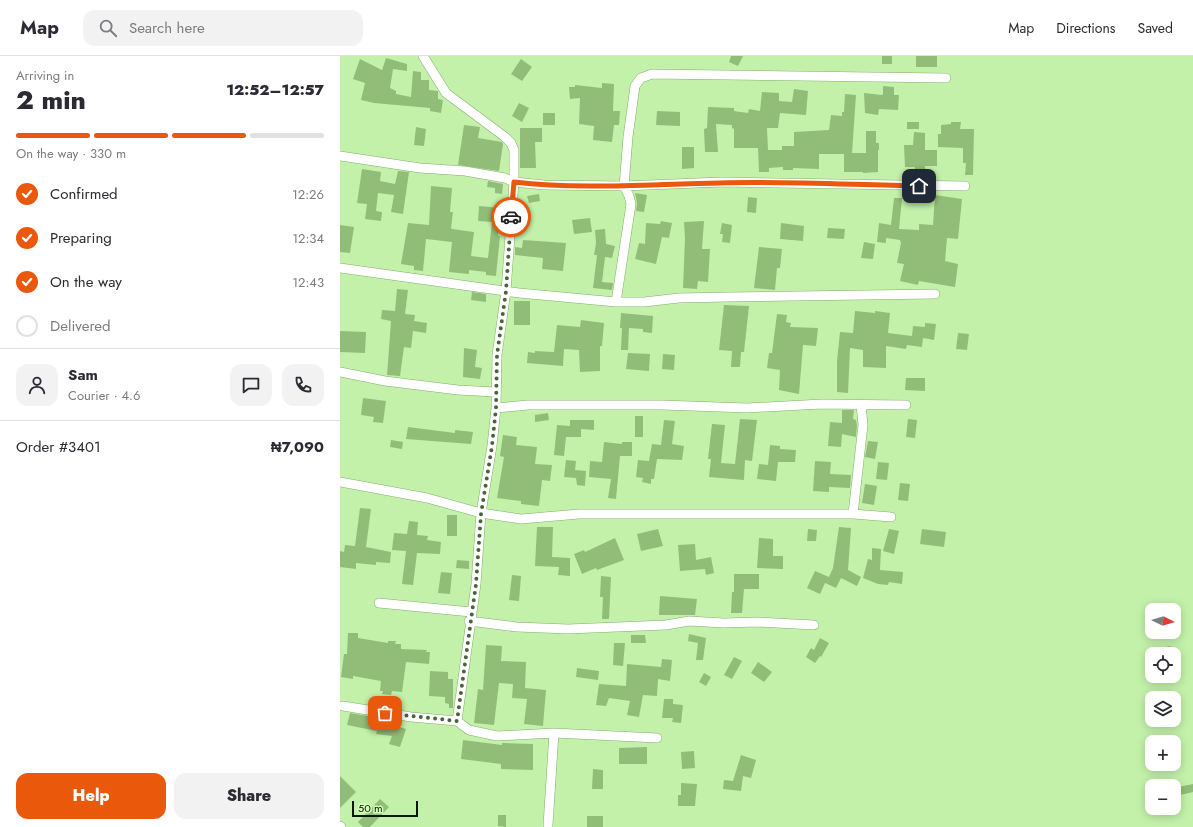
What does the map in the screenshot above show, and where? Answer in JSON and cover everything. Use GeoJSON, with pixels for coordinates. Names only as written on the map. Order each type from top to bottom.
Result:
{"type":"FeatureCollection","features":[{"type":"Feature","properties":{"kind":"street"},"geometry":{"type":"LineString","coordinates":[[423,56],[446,92],[511,143],[514,150],[514,182],[506,291],[497,355],[495,392],[496,408],[492,446],[481,514],[476,584],[470,617],[457,721]]}},
{"type":"Feature","properties":{"kind":"street"},"geometry":{"type":"LineString","coordinates":[[616,302],[630,204],[630,196],[624,186],[628,136],[637,81],[646,75],[652,74],[946,78]]}},
{"type":"Feature","properties":{"kind":"street"},"geometry":{"type":"LineString","coordinates":[[340,156],[420,168],[465,171],[505,178],[514,182],[544,185],[624,186],[721,182],[965,186]]}},
{"type":"Feature","properties":{"kind":"street"},"geometry":{"type":"LineString","coordinates":[[340,268],[506,291],[616,302],[644,302],[679,298],[935,294]]}},
{"type":"Feature","properties":{"kind":"street"},"geometry":{"type":"LineString","coordinates":[[340,372],[385,381],[495,392]]}},
{"type":"Feature","properties":{"kind":"street"},"geometry":{"type":"LineString","coordinates":[[496,408],[528,405],[662,405],[739,408],[822,404],[906,405]]}},
{"type":"Feature","properties":{"kind":"street"},"geometry":{"type":"LineString","coordinates":[[853,514],[863,425],[861,405]]}},
{"type":"Feature","properties":{"kind":"street"},"geometry":{"type":"LineString","coordinates":[[340,482],[427,498],[481,514],[521,519],[579,514],[853,514],[892,517]]}},
{"type":"Feature","properties":{"kind":"street"},"geometry":{"type":"LineString","coordinates":[[380,602],[517,626],[568,629],[666,625],[689,621],[814,625]]}},
{"type":"Feature","properties":{"kind":"street"},"geometry":{"type":"LineString","coordinates":[[343,706],[411,717],[457,721],[469,730],[497,736],[554,733],[657,738]]}},
{"type":"Feature","properties":{"kind":"street"},"geometry":{"type":"LineString","coordinates":[[548,825],[554,733]]}},
{"type":"Feature","properties":{"kind":"building"},"geometry":{"type":"Polygon","coordinates":[[[731,56],[743,56],[738,66],[729,62],[731,56]]]}},
{"type":"Feature","properties":{"kind":"building"},"geometry":{"type":"Polygon","coordinates":[[[882,56],[892,56],[892,64],[882,64],[882,56]]]}},
{"type":"Feature","properties":{"kind":"building"},"geometry":{"type":"Polygon","coordinates":[[[916,56],[937,56],[937,67],[916,67],[916,56]]]}},
{"type":"Feature","properties":{"kind":"building"},"geometry":{"type":"Polygon","coordinates":[[[386,58],[407,64],[407,71],[393,69],[390,88],[396,91],[396,94],[411,97],[413,71],[421,72],[421,80],[429,80],[429,90],[438,91],[438,99],[443,100],[441,113],[430,111],[430,108],[374,103],[361,100],[365,83],[353,79],[360,59],[382,70],[386,58]]]}},
{"type":"Feature","properties":{"kind":"building"},"geometry":{"type":"Polygon","coordinates":[[[521,59],[532,67],[522,81],[511,74],[521,59]]]}},
{"type":"Feature","properties":{"kind":"building"},"geometry":{"type":"Polygon","coordinates":[[[602,83],[614,84],[613,111],[620,111],[619,125],[614,125],[612,142],[593,140],[594,126],[579,124],[580,98],[570,99],[569,87],[575,87],[575,85],[602,88],[602,83]]]}},
{"type":"Feature","properties":{"kind":"building"},"geometry":{"type":"Polygon","coordinates":[[[883,86],[894,87],[894,95],[899,95],[898,110],[879,109],[878,115],[865,113],[864,93],[882,95],[883,86]]]}},
{"type":"Feature","properties":{"kind":"building"},"geometry":{"type":"Polygon","coordinates":[[[794,89],[808,91],[806,115],[780,113],[778,128],[767,128],[768,150],[782,150],[782,146],[794,146],[794,132],[829,130],[831,115],[842,116],[842,112],[844,112],[845,94],[856,95],[852,153],[866,153],[866,131],[876,131],[876,143],[879,143],[878,172],[844,172],[844,154],[819,154],[819,169],[793,168],[793,170],[783,170],[783,167],[769,168],[769,172],[759,172],[758,148],[734,148],[734,129],[732,128],[732,125],[716,124],[718,152],[705,152],[704,129],[707,128],[708,107],[734,108],[734,111],[748,113],[749,109],[760,111],[762,92],[779,93],[779,101],[792,102],[794,89]]]}},
{"type":"Feature","properties":{"kind":"building"},"geometry":{"type":"Polygon","coordinates":[[[519,103],[529,108],[522,122],[512,116],[519,103]]]}},
{"type":"Feature","properties":{"kind":"building"},"geometry":{"type":"Polygon","coordinates":[[[657,111],[680,112],[680,126],[656,125],[657,111]]]}},
{"type":"Feature","properties":{"kind":"building"},"geometry":{"type":"Polygon","coordinates":[[[543,113],[555,113],[555,125],[543,125],[543,113]]]}},
{"type":"Feature","properties":{"kind":"building"},"geometry":{"type":"Polygon","coordinates":[[[907,122],[919,122],[919,129],[907,129],[907,122]]]}},
{"type":"Feature","properties":{"kind":"building"},"geometry":{"type":"Polygon","coordinates":[[[951,122],[961,122],[960,129],[974,129],[973,175],[965,175],[966,163],[963,163],[963,148],[938,147],[938,134],[941,134],[941,125],[951,124],[951,122]]]}},
{"type":"Feature","properties":{"kind":"building"},"geometry":{"type":"Polygon","coordinates":[[[464,125],[480,127],[478,138],[502,142],[503,144],[499,171],[458,165],[464,125]]]}},
{"type":"Feature","properties":{"kind":"building"},"geometry":{"type":"Polygon","coordinates":[[[416,127],[426,129],[424,146],[414,145],[416,127]]]}},
{"type":"Feature","properties":{"kind":"building"},"geometry":{"type":"Polygon","coordinates":[[[520,128],[542,128],[542,142],[535,142],[536,168],[520,168],[520,128]]]}},
{"type":"Feature","properties":{"kind":"building"},"geometry":{"type":"Polygon","coordinates":[[[914,132],[925,133],[925,150],[937,150],[937,166],[925,166],[925,170],[915,170],[915,167],[905,167],[904,145],[913,145],[914,132]]]}},
{"type":"Feature","properties":{"kind":"building"},"geometry":{"type":"Polygon","coordinates":[[[682,147],[694,147],[694,168],[682,169],[682,147]]]}},
{"type":"Feature","properties":{"kind":"building"},"geometry":{"type":"Polygon","coordinates":[[[362,169],[381,172],[380,181],[395,184],[398,171],[409,172],[403,214],[391,212],[394,195],[378,193],[376,211],[382,212],[381,221],[365,219],[367,204],[357,203],[362,169]]]}},
{"type":"Feature","properties":{"kind":"building"},"geometry":{"type":"Polygon","coordinates":[[[488,181],[503,184],[502,194],[495,193],[495,188],[487,187],[488,181]]]}},
{"type":"Feature","properties":{"kind":"building"},"geometry":{"type":"Polygon","coordinates":[[[431,186],[452,188],[450,212],[453,212],[451,228],[474,232],[471,256],[488,258],[492,222],[478,221],[479,206],[501,208],[496,276],[486,275],[486,272],[469,270],[469,274],[449,272],[452,242],[426,239],[423,271],[414,270],[414,266],[401,264],[408,223],[429,225],[431,186]]]}},
{"type":"Feature","properties":{"kind":"building"},"geometry":{"type":"Polygon","coordinates":[[[635,193],[647,195],[644,212],[636,211],[637,203],[635,193]]]}},
{"type":"Feature","properties":{"kind":"building"},"geometry":{"type":"Polygon","coordinates":[[[539,194],[540,201],[529,203],[527,196],[539,194]]]}},
{"type":"Feature","properties":{"kind":"building"},"geometry":{"type":"Polygon","coordinates":[[[935,195],[962,199],[958,239],[947,238],[945,261],[958,264],[955,287],[919,281],[918,285],[900,281],[904,264],[897,263],[901,243],[900,240],[886,238],[886,243],[877,242],[879,223],[891,225],[894,198],[902,198],[899,229],[919,230],[919,224],[933,225],[935,195]]]}},
{"type":"Feature","properties":{"kind":"building"},"geometry":{"type":"Polygon","coordinates":[[[748,197],[757,198],[756,213],[747,212],[748,197]]]}},
{"type":"Feature","properties":{"kind":"building"},"geometry":{"type":"Polygon","coordinates":[[[590,218],[592,232],[574,234],[572,220],[590,218]]]}},
{"type":"Feature","properties":{"kind":"building"},"geometry":{"type":"Polygon","coordinates":[[[661,221],[672,223],[669,238],[662,237],[656,264],[635,259],[639,243],[645,244],[646,223],[660,224],[661,221]]]}},
{"type":"Feature","properties":{"kind":"building"},"geometry":{"type":"Polygon","coordinates":[[[704,221],[702,249],[710,249],[708,282],[698,281],[697,289],[683,288],[685,239],[684,222],[704,221]]]}},
{"type":"Feature","properties":{"kind":"building"},"geometry":{"type":"Polygon","coordinates":[[[722,223],[732,225],[730,243],[722,242],[723,234],[720,234],[722,223]]]}},
{"type":"Feature","properties":{"kind":"building"},"geometry":{"type":"Polygon","coordinates":[[[781,223],[804,226],[803,241],[780,239],[781,223]]]}},
{"type":"Feature","properties":{"kind":"building"},"geometry":{"type":"Polygon","coordinates":[[[340,225],[354,227],[350,253],[340,252],[340,225]]]}},
{"type":"Feature","properties":{"kind":"building"},"geometry":{"type":"Polygon","coordinates":[[[828,228],[845,229],[844,239],[827,238],[828,228]]]}},
{"type":"Feature","properties":{"kind":"building"},"geometry":{"type":"Polygon","coordinates":[[[605,229],[606,244],[615,246],[612,258],[605,257],[602,282],[613,283],[612,290],[593,288],[597,255],[594,255],[596,243],[595,230],[605,229]]]}},
{"type":"Feature","properties":{"kind":"building"},"geometry":{"type":"Polygon","coordinates":[[[523,240],[566,243],[563,271],[542,269],[543,258],[515,255],[515,247],[522,248],[523,240]]]}},
{"type":"Feature","properties":{"kind":"building"},"geometry":{"type":"Polygon","coordinates":[[[864,242],[875,244],[873,259],[861,258],[864,242]]]}},
{"type":"Feature","properties":{"kind":"building"},"geometry":{"type":"Polygon","coordinates":[[[759,247],[782,249],[780,268],[777,268],[775,290],[754,288],[759,247]]]}},
{"type":"Feature","properties":{"kind":"building"},"geometry":{"type":"Polygon","coordinates":[[[397,289],[408,290],[405,314],[415,315],[414,321],[427,323],[426,333],[413,331],[411,348],[404,347],[400,376],[387,375],[391,321],[381,319],[382,310],[395,311],[397,289]]]}},
{"type":"Feature","properties":{"kind":"building"},"geometry":{"type":"Polygon","coordinates":[[[472,292],[486,294],[486,302],[471,300],[472,292]]]}},
{"type":"Feature","properties":{"kind":"building"},"geometry":{"type":"Polygon","coordinates":[[[514,301],[530,301],[530,325],[514,325],[514,301]]]}},
{"type":"Feature","properties":{"kind":"building"},"geometry":{"type":"Polygon","coordinates":[[[724,305],[749,306],[744,352],[741,352],[740,367],[731,367],[732,351],[719,350],[724,305]]]}},
{"type":"Feature","properties":{"kind":"building"},"geometry":{"type":"Polygon","coordinates":[[[855,311],[890,313],[888,333],[912,336],[913,326],[925,327],[925,323],[936,324],[934,340],[923,338],[922,347],[907,345],[906,349],[886,346],[886,368],[863,367],[863,350],[850,348],[848,393],[837,392],[837,361],[840,332],[853,333],[855,311]]]}},
{"type":"Feature","properties":{"kind":"building"},"geometry":{"type":"Polygon","coordinates":[[[621,313],[653,316],[652,333],[643,332],[643,329],[629,328],[628,350],[621,350],[621,313]]]}},
{"type":"Feature","properties":{"kind":"building"},"geometry":{"type":"Polygon","coordinates":[[[777,314],[787,315],[786,322],[791,323],[790,327],[818,328],[816,346],[803,345],[799,394],[779,390],[780,370],[767,368],[769,353],[772,353],[777,314]]]}},
{"type":"Feature","properties":{"kind":"building"},"geometry":{"type":"Polygon","coordinates":[[[581,320],[604,323],[602,346],[600,346],[600,371],[580,372],[579,350],[564,349],[563,366],[527,363],[528,352],[554,352],[557,325],[580,327],[581,320]]]}},
{"type":"Feature","properties":{"kind":"building"},"geometry":{"type":"Polygon","coordinates":[[[340,331],[366,332],[365,353],[340,352],[340,331]]]}},
{"type":"Feature","properties":{"kind":"building"},"geometry":{"type":"Polygon","coordinates":[[[958,333],[969,334],[967,350],[956,349],[958,333]]]}},
{"type":"Feature","properties":{"kind":"building"},"geometry":{"type":"Polygon","coordinates":[[[464,348],[477,350],[475,367],[482,368],[480,379],[463,377],[464,348]]]}},
{"type":"Feature","properties":{"kind":"building"},"geometry":{"type":"Polygon","coordinates":[[[628,353],[650,354],[649,371],[626,369],[628,353]]]}},
{"type":"Feature","properties":{"kind":"building"},"geometry":{"type":"Polygon","coordinates":[[[663,354],[675,355],[674,370],[662,369],[663,354]]]}},
{"type":"Feature","properties":{"kind":"building"},"geometry":{"type":"Polygon","coordinates":[[[906,378],[925,378],[925,391],[905,390],[906,378]]]}},
{"type":"Feature","properties":{"kind":"building"},"geometry":{"type":"Polygon","coordinates":[[[363,398],[386,401],[383,423],[373,422],[374,417],[361,415],[363,398]]]}},
{"type":"Feature","properties":{"kind":"building"},"geometry":{"type":"Polygon","coordinates":[[[842,410],[854,410],[853,419],[856,420],[857,425],[856,437],[842,434],[841,447],[828,446],[830,422],[842,423],[842,410]]]}},
{"type":"Feature","properties":{"kind":"building"},"geometry":{"type":"Polygon","coordinates":[[[548,413],[549,420],[535,422],[535,415],[548,413]]]}},
{"type":"Feature","properties":{"kind":"building"},"geometry":{"type":"Polygon","coordinates":[[[635,416],[643,416],[643,437],[635,437],[635,416]]]}},
{"type":"Feature","properties":{"kind":"building"},"geometry":{"type":"Polygon","coordinates":[[[740,419],[757,420],[752,461],[745,460],[744,480],[709,477],[711,459],[708,459],[712,424],[725,425],[721,463],[735,464],[740,419]]]}},
{"type":"Feature","properties":{"kind":"building"},"geometry":{"type":"Polygon","coordinates":[[[908,419],[917,420],[915,438],[906,437],[908,419]]]}},
{"type":"Feature","properties":{"kind":"building"},"geometry":{"type":"Polygon","coordinates":[[[570,420],[594,420],[594,430],[581,429],[581,437],[566,437],[564,456],[554,455],[557,425],[570,426],[570,420]]]}},
{"type":"Feature","properties":{"kind":"building"},"geometry":{"type":"Polygon","coordinates":[[[664,420],[675,421],[672,444],[684,446],[682,460],[657,459],[654,479],[651,479],[651,484],[642,482],[643,478],[636,477],[638,460],[649,461],[652,444],[661,445],[664,420]]]}},
{"type":"Feature","properties":{"kind":"building"},"geometry":{"type":"Polygon","coordinates":[[[408,427],[455,433],[455,430],[473,432],[471,444],[406,439],[408,427]]]}},
{"type":"Feature","properties":{"kind":"building"},"geometry":{"type":"Polygon","coordinates":[[[503,435],[517,437],[516,445],[537,447],[535,464],[552,465],[550,481],[542,480],[539,506],[521,504],[521,501],[497,498],[504,457],[500,456],[503,435]]]}},
{"type":"Feature","properties":{"kind":"building"},"geometry":{"type":"Polygon","coordinates":[[[391,440],[403,442],[402,449],[390,447],[391,440]]]}},
{"type":"Feature","properties":{"kind":"building"},"geometry":{"type":"Polygon","coordinates":[[[868,441],[878,442],[875,459],[865,457],[868,441]]]}},
{"type":"Feature","properties":{"kind":"building"},"geometry":{"type":"Polygon","coordinates":[[[604,442],[622,444],[622,442],[632,442],[632,456],[620,456],[616,499],[608,498],[611,479],[589,477],[590,461],[602,462],[604,442]]]}},
{"type":"Feature","properties":{"kind":"building"},"geometry":{"type":"Polygon","coordinates":[[[770,445],[780,446],[780,449],[796,450],[795,462],[778,462],[776,481],[757,479],[759,464],[768,465],[770,445]]]}},
{"type":"Feature","properties":{"kind":"building"},"geometry":{"type":"Polygon","coordinates":[[[566,460],[576,461],[575,470],[586,471],[585,486],[577,485],[576,478],[564,477],[566,460]]]}},
{"type":"Feature","properties":{"kind":"building"},"geometry":{"type":"Polygon","coordinates":[[[815,461],[831,462],[830,474],[851,475],[850,488],[829,487],[829,492],[813,491],[815,461]]]}},
{"type":"Feature","properties":{"kind":"building"},"geometry":{"type":"Polygon","coordinates":[[[878,462],[889,463],[887,480],[876,479],[878,462]]]}},
{"type":"Feature","properties":{"kind":"building"},"geometry":{"type":"Polygon","coordinates":[[[900,483],[910,484],[908,501],[898,500],[900,483]]]}},
{"type":"Feature","properties":{"kind":"building"},"geometry":{"type":"Polygon","coordinates":[[[865,484],[877,486],[874,505],[862,503],[865,484]]]}},
{"type":"Feature","properties":{"kind":"building"},"geometry":{"type":"Polygon","coordinates":[[[360,508],[371,509],[366,547],[391,552],[390,563],[376,562],[376,565],[356,563],[356,569],[340,567],[340,551],[344,552],[345,545],[355,546],[360,508]]]}},
{"type":"Feature","properties":{"kind":"building"},"geometry":{"type":"Polygon","coordinates":[[[447,515],[457,515],[457,536],[447,536],[447,515]]]}},
{"type":"Feature","properties":{"kind":"building"},"geometry":{"type":"Polygon","coordinates":[[[409,521],[418,522],[417,535],[428,536],[427,540],[441,542],[440,554],[417,553],[413,585],[402,584],[406,551],[392,550],[394,533],[407,534],[409,521]]]}},
{"type":"Feature","properties":{"kind":"building"},"geometry":{"type":"Polygon","coordinates":[[[537,527],[553,527],[552,557],[570,558],[570,576],[558,575],[559,567],[535,566],[537,527]]]}},
{"type":"Feature","properties":{"kind":"building"},"geometry":{"type":"Polygon","coordinates":[[[839,527],[851,528],[848,570],[861,577],[857,586],[841,578],[836,588],[825,583],[820,594],[807,588],[815,571],[829,577],[833,568],[839,527]]]}},
{"type":"Feature","properties":{"kind":"building"},"geometry":{"type":"Polygon","coordinates":[[[658,529],[663,546],[641,551],[637,534],[658,529]]]}},
{"type":"Feature","properties":{"kind":"building"},"geometry":{"type":"Polygon","coordinates":[[[808,529],[817,530],[816,541],[807,541],[808,529]]]}},
{"type":"Feature","properties":{"kind":"building"},"geometry":{"type":"Polygon","coordinates":[[[889,529],[899,531],[894,554],[883,551],[889,529]]]}},
{"type":"Feature","properties":{"kind":"building"},"geometry":{"type":"Polygon","coordinates":[[[922,529],[946,532],[944,547],[920,544],[922,529]]]}},
{"type":"Feature","properties":{"kind":"building"},"geometry":{"type":"Polygon","coordinates":[[[615,538],[624,560],[597,570],[596,568],[582,574],[574,554],[584,550],[585,552],[615,538]]]}},
{"type":"Feature","properties":{"kind":"building"},"geometry":{"type":"Polygon","coordinates":[[[759,538],[773,539],[773,556],[783,556],[783,569],[757,568],[759,538]]]}},
{"type":"Feature","properties":{"kind":"building"},"geometry":{"type":"Polygon","coordinates":[[[695,544],[696,560],[711,557],[714,573],[706,575],[705,569],[680,571],[678,545],[695,544]]]}},
{"type":"Feature","properties":{"kind":"building"},"geometry":{"type":"Polygon","coordinates":[[[872,548],[881,549],[880,570],[903,572],[902,584],[889,582],[888,585],[878,584],[863,578],[868,559],[872,560],[872,548]]]}},
{"type":"Feature","properties":{"kind":"building"},"geometry":{"type":"Polygon","coordinates":[[[457,560],[469,561],[469,569],[456,568],[457,560]]]}},
{"type":"Feature","properties":{"kind":"building"},"geometry":{"type":"Polygon","coordinates":[[[441,572],[452,573],[450,594],[438,593],[441,572]]]}},
{"type":"Feature","properties":{"kind":"building"},"geometry":{"type":"Polygon","coordinates":[[[734,574],[759,574],[759,589],[744,589],[742,613],[731,613],[732,592],[734,592],[734,574]]]}},
{"type":"Feature","properties":{"kind":"building"},"geometry":{"type":"Polygon","coordinates":[[[512,575],[521,576],[519,601],[509,600],[512,575]]]}},
{"type":"Feature","properties":{"kind":"building"},"geometry":{"type":"Polygon","coordinates":[[[601,576],[611,577],[609,619],[602,619],[603,597],[600,597],[601,576]]]}},
{"type":"Feature","properties":{"kind":"building"},"geometry":{"type":"Polygon","coordinates":[[[660,596],[697,599],[695,615],[659,615],[660,596]]]}},
{"type":"Feature","properties":{"kind":"building"},"geometry":{"type":"Polygon","coordinates":[[[348,633],[358,633],[358,638],[388,643],[388,641],[396,641],[395,644],[401,644],[401,649],[427,650],[426,652],[430,652],[429,664],[406,662],[402,692],[392,691],[391,695],[382,694],[383,691],[380,691],[381,681],[353,676],[353,679],[341,677],[344,654],[347,654],[348,633]]]}},
{"type":"Feature","properties":{"kind":"building"},"geometry":{"type":"Polygon","coordinates":[[[689,634],[706,638],[703,660],[696,660],[698,643],[688,641],[689,634]]]}},
{"type":"Feature","properties":{"kind":"building"},"geometry":{"type":"Polygon","coordinates":[[[631,635],[645,635],[646,643],[631,643],[631,635]]]}},
{"type":"Feature","properties":{"kind":"building"},"geometry":{"type":"Polygon","coordinates":[[[820,638],[829,643],[821,657],[820,656],[815,663],[806,657],[811,648],[814,650],[820,638]]]}},
{"type":"Feature","properties":{"kind":"building"},"geometry":{"type":"Polygon","coordinates":[[[614,643],[625,643],[623,666],[613,665],[614,643]]]}},
{"type":"Feature","properties":{"kind":"building"},"geometry":{"type":"Polygon","coordinates":[[[486,645],[502,646],[501,661],[526,662],[525,688],[546,690],[543,726],[524,724],[527,699],[512,698],[513,684],[499,683],[494,725],[474,723],[478,689],[483,690],[486,645]]]}},
{"type":"Feature","properties":{"kind":"building"},"geometry":{"type":"Polygon","coordinates":[[[734,657],[742,661],[732,679],[724,675],[734,657]]]}},
{"type":"Feature","properties":{"kind":"building"},"geometry":{"type":"Polygon","coordinates":[[[662,659],[672,660],[670,681],[658,679],[657,696],[643,695],[639,717],[627,715],[630,701],[609,698],[606,706],[596,705],[599,684],[626,686],[627,664],[661,667],[662,659]]]}},
{"type":"Feature","properties":{"kind":"building"},"geometry":{"type":"Polygon","coordinates":[[[758,662],[772,672],[764,682],[751,673],[758,662]]]}},
{"type":"Feature","properties":{"kind":"building"},"geometry":{"type":"Polygon","coordinates":[[[577,668],[599,671],[598,680],[576,677],[577,668]]]}},
{"type":"Feature","properties":{"kind":"building"},"geometry":{"type":"Polygon","coordinates":[[[430,671],[448,672],[448,679],[453,679],[453,708],[449,708],[449,704],[445,703],[445,697],[429,696],[430,671]]]}},
{"type":"Feature","properties":{"kind":"building"},"geometry":{"type":"Polygon","coordinates":[[[704,673],[711,677],[706,686],[699,682],[704,673]]]}},
{"type":"Feature","properties":{"kind":"building"},"geometry":{"type":"Polygon","coordinates":[[[664,699],[673,699],[673,704],[683,705],[681,723],[672,722],[673,718],[662,718],[664,699]]]}},
{"type":"Feature","properties":{"kind":"building"},"geometry":{"type":"Polygon","coordinates":[[[350,713],[368,716],[368,719],[406,729],[400,747],[389,744],[392,736],[376,734],[377,731],[347,725],[350,713]]]}},
{"type":"Feature","properties":{"kind":"building"},"geometry":{"type":"Polygon","coordinates":[[[463,740],[502,745],[502,743],[533,744],[533,770],[501,769],[501,764],[461,759],[463,740]]]}},
{"type":"Feature","properties":{"kind":"building"},"geometry":{"type":"Polygon","coordinates":[[[647,747],[647,764],[619,764],[619,748],[647,747]]]}},
{"type":"Feature","properties":{"kind":"building"},"geometry":{"type":"Polygon","coordinates":[[[694,751],[695,768],[682,769],[681,752],[694,751]]]}},
{"type":"Feature","properties":{"kind":"building"},"geometry":{"type":"Polygon","coordinates":[[[741,755],[756,760],[751,778],[743,776],[741,791],[723,789],[724,780],[733,781],[741,755]]]}},
{"type":"Feature","properties":{"kind":"building"},"geometry":{"type":"Polygon","coordinates":[[[593,769],[603,770],[603,789],[592,789],[593,769]]]}},
{"type":"Feature","properties":{"kind":"building"},"geometry":{"type":"Polygon","coordinates":[[[340,776],[356,792],[340,808],[340,776]]]}},
{"type":"Feature","properties":{"kind":"building"},"geometry":{"type":"Polygon","coordinates":[[[681,783],[697,784],[695,806],[678,806],[678,795],[681,795],[681,783]]]}},
{"type":"Feature","properties":{"kind":"building"},"geometry":{"type":"Polygon","coordinates":[[[1193,784],[1193,792],[1181,795],[1181,786],[1193,784]]]}},
{"type":"Feature","properties":{"kind":"building"},"geometry":{"type":"Polygon","coordinates":[[[380,799],[389,807],[370,827],[363,827],[358,822],[380,799]]]}},
{"type":"Feature","properties":{"kind":"building"},"geometry":{"type":"Polygon","coordinates":[[[498,815],[506,815],[506,827],[498,826],[498,815]]]}},
{"type":"Feature","properties":{"kind":"building"},"geometry":{"type":"Polygon","coordinates":[[[587,816],[603,816],[603,827],[587,827],[587,816]]]}},
{"type":"Feature","properties":{"kind":"way so far"},"geometry":{"type":"LineString","coordinates":[[385,713],[457,721],[469,621],[476,584],[481,514],[492,446],[496,408],[497,355],[506,291],[511,217]]}},
{"type":"Feature","properties":{"kind":"route"},"geometry":{"type":"LineString","coordinates":[[511,217],[514,182],[544,185],[624,186],[721,182],[919,186]]}}]}
